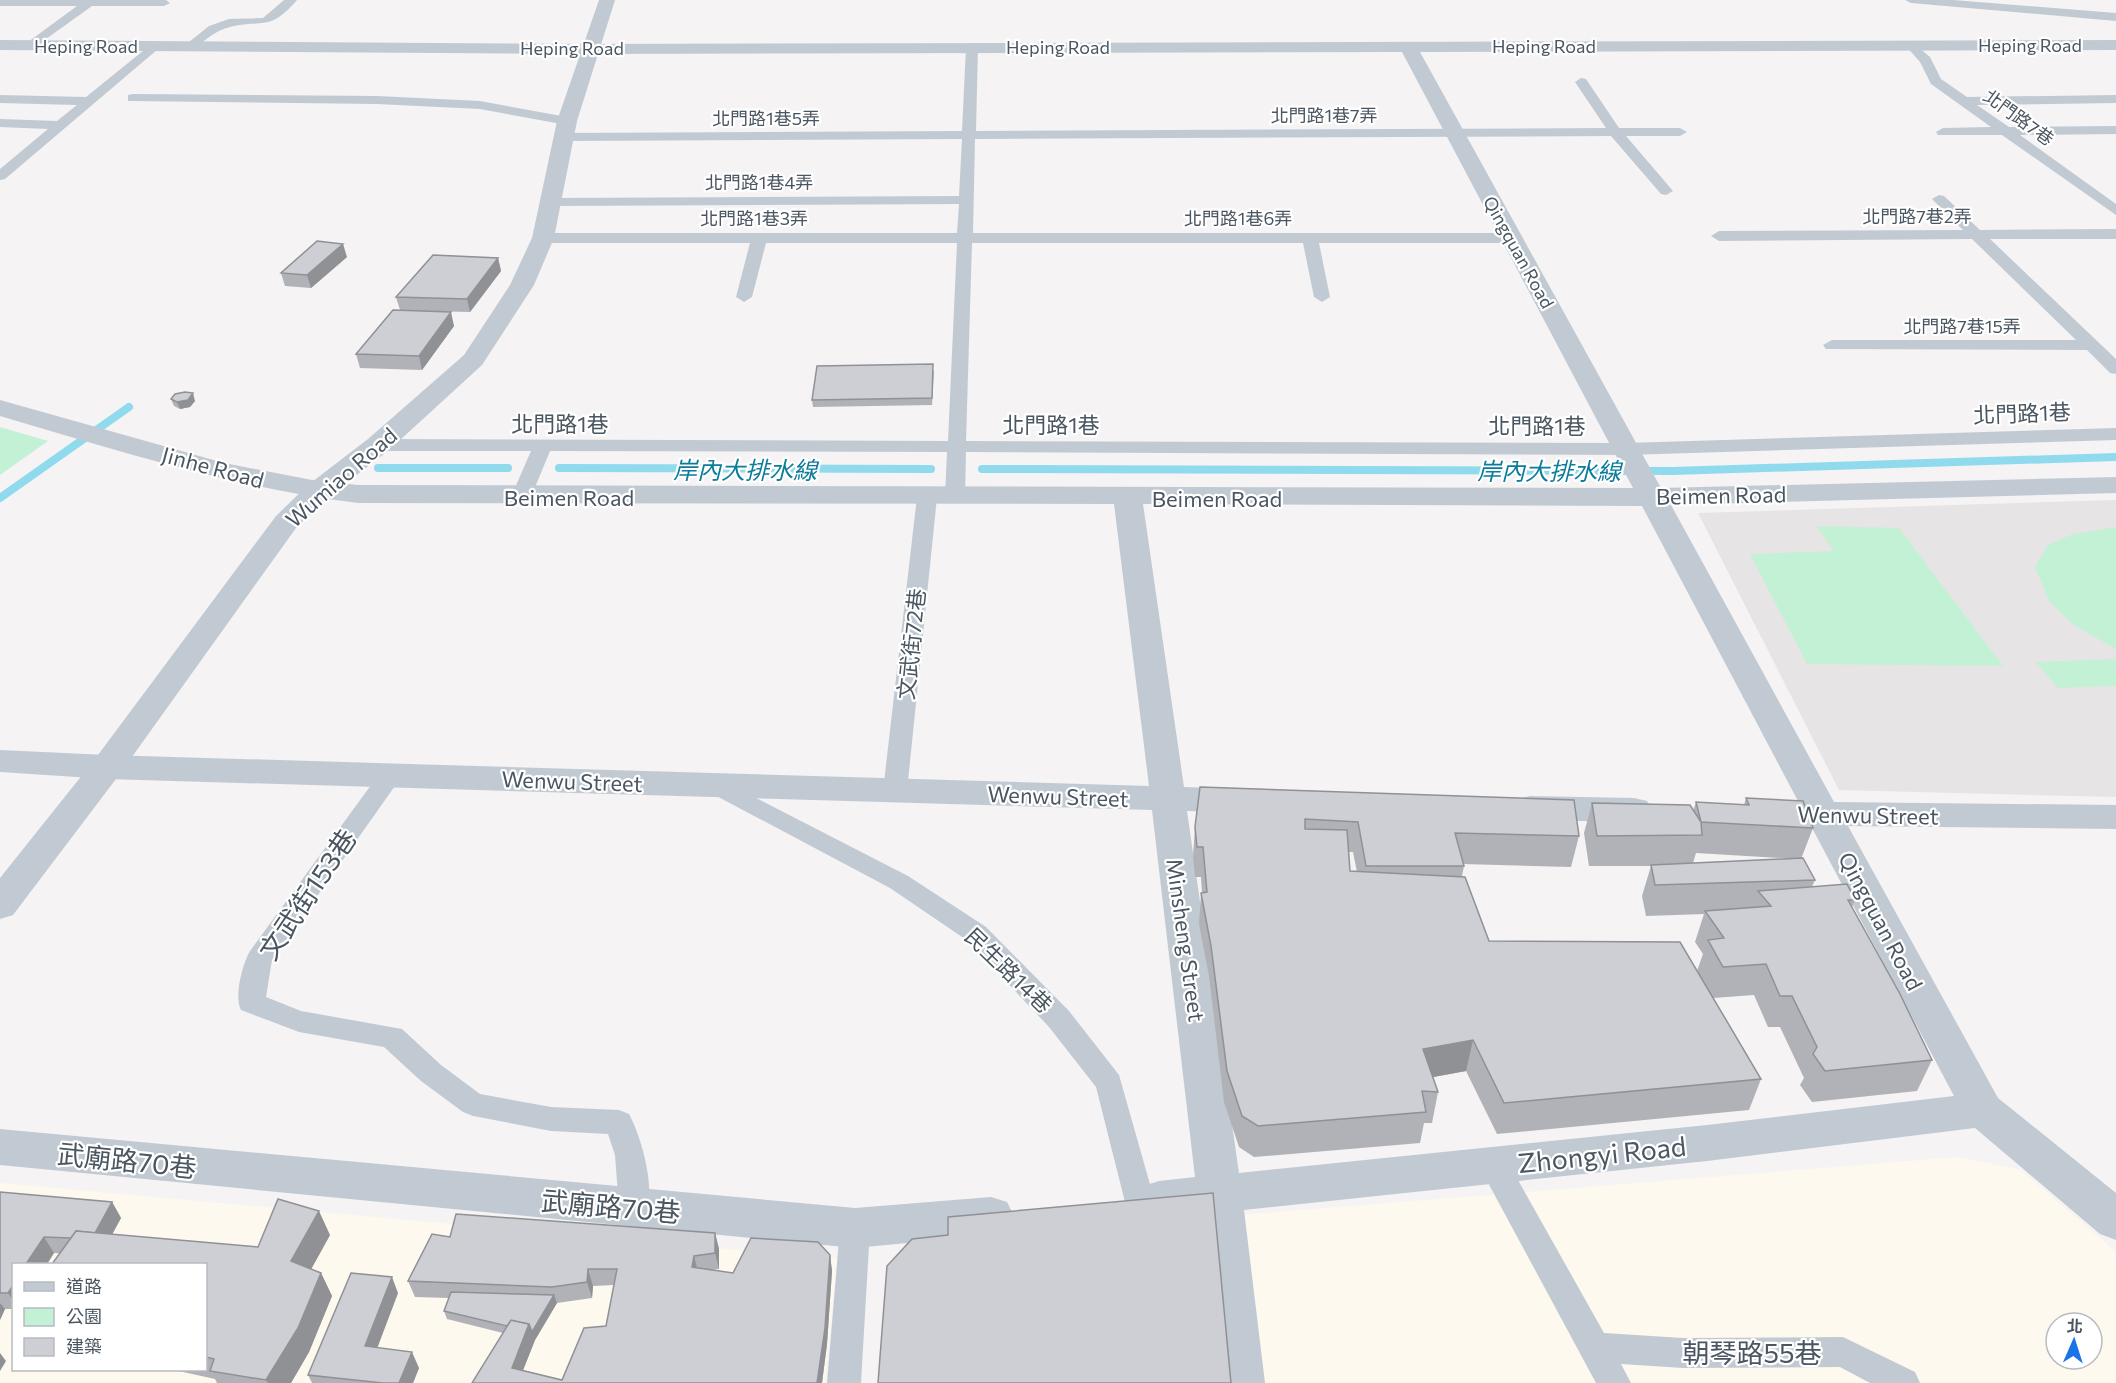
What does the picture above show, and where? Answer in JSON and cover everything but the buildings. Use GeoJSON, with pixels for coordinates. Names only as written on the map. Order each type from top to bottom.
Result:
{"type":"FeatureCollection","features":[{"type":"Feature","properties":{"kind":"street","name":"Wumiao Road"},"geometry":{"type":"LineString","coordinates":[[0,905],[107,767],[286,522],[318,491],[378,446],[473,360],[522,285],[543,238],[566,129],[607,0]]}},
{"type":"Feature","properties":{"kind":"street","name":"Heping Road"},"geometry":{"type":"LineString","coordinates":[[0,45],[590,49],[2116,45]]}},
{"type":"Feature","properties":{"kind":"street","name":"Qingquan Road"},"geometry":{"type":"LineString","coordinates":[[1408,46],[1983,1110],[2111,1209]]}},
{"type":"Feature","properties":{"kind":"street","name":"Jinhe Road"},"geometry":{"type":"LineString","coordinates":[[0,408],[245,477],[318,491]]}},
{"type":"Feature","properties":{"kind":"street","name":"Beimen Road"},"geometry":{"type":"LineString","coordinates":[[318,491],[358,494],[521,497],[1128,498],[1639,472],[2116,485]]}},
{"type":"Feature","properties":{"kind":"street","name":"Minsheng Street"},"geometry":{"type":"LineString","coordinates":[[1128,498],[1166,799],[1221,1192],[1240,1383]]}},
{"type":"Feature","properties":{"kind":"street","name":"Wenwu Street"},"geometry":{"type":"LineString","coordinates":[[0,761],[107,767],[896,792],[1273,801]]}},
{"type":"Feature","properties":{"kind":"street"},"geometry":{"type":"LineString","coordinates":[[1501,807],[1668,811]]}},
{"type":"Feature","properties":{"kind":"street","name":"Wenwu Street"},"geometry":{"type":"LineString","coordinates":[[1728,813],[2116,817]]}},
{"type":"Feature","properties":{"kind":"street","name":"Zhongyi Road"},"geometry":{"type":"LineString","coordinates":[[1221,1192],[1494,1166],[1983,1110]]}},
{"type":"Feature","properties":{"kind":"street","name":"武廟路70巷"},"geometry":{"type":"LineString","coordinates":[[0,1147],[855,1228],[1035,1212]]}},
{"type":"Feature","properties":{"kind":"street"},"geometry":{"type":"LineString","coordinates":[[1123,1204],[1221,1192]]}},
{"type":"Feature","properties":{"kind":"lane"},"geometry":{"type":"LineString","coordinates":[[190,46],[213,29],[229,23],[266,21],[291,0]]}},
{"type":"Feature","properties":{"kind":"lane"},"geometry":{"type":"LineString","coordinates":[[1911,0],[2116,17]]}},
{"type":"Feature","properties":{"kind":"lane"},"geometry":{"type":"LineString","coordinates":[[32,45],[91,2]]}},
{"type":"Feature","properties":{"kind":"lane"},"geometry":{"type":"LineString","coordinates":[[0,3],[164,3]]}},
{"type":"Feature","properties":{"kind":"lane","name":"北門路7巷"},"geometry":{"type":"LineString","coordinates":[[1911,45],[1926,60],[1936,81],[2116,211]]}},
{"type":"Feature","properties":{"kind":"lane"},"geometry":{"type":"LineString","coordinates":[[0,176],[7,165],[63,125],[154,46]]}},
{"type":"Feature","properties":{"kind":"lane"},"geometry":{"type":"LineString","coordinates":[[955,497],[972,47]]}},
{"type":"Feature","properties":{"kind":"lane"},"geometry":{"type":"LineString","coordinates":[[1581,82],[1615,132],[1666,191]]}},
{"type":"Feature","properties":{"kind":"lane","name":"北門路1巷5弄"},"geometry":{"type":"LineString","coordinates":[[133,98],[377,100],[480,105],[566,129],[969,135]]}},
{"type":"Feature","properties":{"kind":"lane"},"geometry":{"type":"LineString","coordinates":[[0,99],[91,101]]}},
{"type":"Feature","properties":{"kind":"lane"},"geometry":{"type":"LineString","coordinates":[[1963,101],[2116,99]]}},
{"type":"Feature","properties":{"kind":"lane"},"geometry":{"type":"LineString","coordinates":[[0,123],[63,125]]}},
{"type":"Feature","properties":{"kind":"lane"},"geometry":{"type":"LineString","coordinates":[[1943,132],[2116,130]]}},
{"type":"Feature","properties":{"kind":"lane","name":"北門路1巷7弄"},"geometry":{"type":"LineString","coordinates":[[969,135],[1680,132]]}},
{"type":"Feature","properties":{"kind":"lane"},"geometry":{"type":"LineString","coordinates":[[1939,199],[2116,369]]}},
{"type":"Feature","properties":{"kind":"lane","name":"北門路1巷4弄"},"geometry":{"type":"LineString","coordinates":[[552,202],[966,200]]}},
{"type":"Feature","properties":{"kind":"lane","name":"北門路7巷2弄"},"geometry":{"type":"LineString","coordinates":[[1719,236],[2116,234]]}},
{"type":"Feature","properties":{"kind":"lane"},"geometry":{"type":"LineString","coordinates":[[744,297],[759,237]]}},
{"type":"Feature","properties":{"kind":"lane","name":"北門路1巷3弄"},"geometry":{"type":"LineString","coordinates":[[543,238],[965,238]]}},
{"type":"Feature","properties":{"kind":"lane","name":"北門路1巷6弄"},"geometry":{"type":"LineString","coordinates":[[965,238],[1512,238]]}},
{"type":"Feature","properties":{"kind":"lane"},"geometry":{"type":"LineString","coordinates":[[1310,238],[1322,297]]}},
{"type":"Feature","properties":{"kind":"lane","name":"北門路7巷15弄"},"geometry":{"type":"LineString","coordinates":[[1832,345],[2092,345]]}},
{"type":"Feature","properties":{"kind":"lane","name":"北門路1巷"},"geometry":{"type":"LineString","coordinates":[[378,446],[958,448],[1639,472],[2116,434]]}},
{"type":"Feature","properties":{"kind":"lane"},"geometry":{"type":"LineString","coordinates":[[521,497],[542,448]]}},
{"type":"Feature","properties":{"kind":"lane","name":"文武街72巷"},"geometry":{"type":"LineString","coordinates":[[896,792],[927,497]]}},
{"type":"Feature","properties":{"kind":"lane","name":"文武街153巷"},"geometry":{"type":"LineString","coordinates":[[390,776],[259,958],[251,1003],[299,1021],[392,1037],[431,1073],[473,1104],[551,1119],[619,1122],[630,1155],[634,1208]]}},
{"type":"Feature","properties":{"kind":"lane","name":"民生路14巷"},"geometry":{"type":"LineString","coordinates":[[717,786],[899,882],[977,934],[1059,1019],[1109,1083],[1123,1204]]}},
{"type":"Feature","properties":{"kind":"lane"},"geometry":{"type":"LineString","coordinates":[[1494,1166],[1614,1383]]}},
{"type":"Feature","properties":{"kind":"lane"},"geometry":{"type":"LineString","coordinates":[[844,1383],[855,1228]]}},
{"type":"Feature","properties":{"kind":"lane","name":"朝琴路55巷"},"geometry":{"type":"LineString","coordinates":[[1594,1347],[1683,1353],[1843,1352],[1903,1383]]}},
{"type":"Feature","properties":{"kind":"shaded area"},"geometry":{"type":"Polygon","coordinates":[[[2116,500],[2116,797],[1839,790],[1698,513],[2116,500]]]}},
{"type":"Feature","properties":{"kind":"shaded area"},"geometry":{"type":"Polygon","coordinates":[[[1958,1157],[2021,1170],[2116,1252],[2116,1383],[1257,1383],[1240,1215],[1958,1157]]]}},
{"type":"Feature","properties":{"kind":"shaded area"},"geometry":{"type":"Polygon","coordinates":[[[0,1183],[837,1259],[825,1383],[0,1383],[0,1183]]]}},
{"type":"Feature","properties":{"kind":"green space"},"geometry":{"type":"Polygon","coordinates":[[[0,427],[48,441],[0,475],[0,427]]]}},
{"type":"Feature","properties":{"kind":"green space"},"geometry":{"type":"Polygon","coordinates":[[[1816,526],[1899,528],[2003,666],[1807,664],[1750,554],[1834,551],[1816,526]]]}},
{"type":"Feature","properties":{"kind":"green space"},"geometry":{"type":"Polygon","coordinates":[[[2116,527],[2116,649],[2074,625],[2049,601],[2035,567],[2048,545],[2073,534],[2116,527]]]}},
{"type":"Feature","properties":{"kind":"green space"},"geometry":{"type":"Polygon","coordinates":[[[2116,659],[2116,686],[2058,688],[2036,662],[2116,659]]]}},
{"type":"Feature","properties":{"kind":"waterway","name":"岸內大排水線"},"geometry":{"type":"LineString","coordinates":[[0,498],[129,407]]}},
{"type":"Feature","properties":{"kind":"waterway","name":"岸內大排水線"},"geometry":{"type":"LineString","coordinates":[[982,469],[1673,471],[2116,457]]}},
{"type":"Feature","properties":{"kind":"waterway","name":"岸內大排水線"},"geometry":{"type":"LineString","coordinates":[[378,468],[508,468]]}},
{"type":"Feature","properties":{"kind":"waterway","name":"岸內大排水線"},"geometry":{"type":"LineString","coordinates":[[559,468],[931,469]]}}]}
